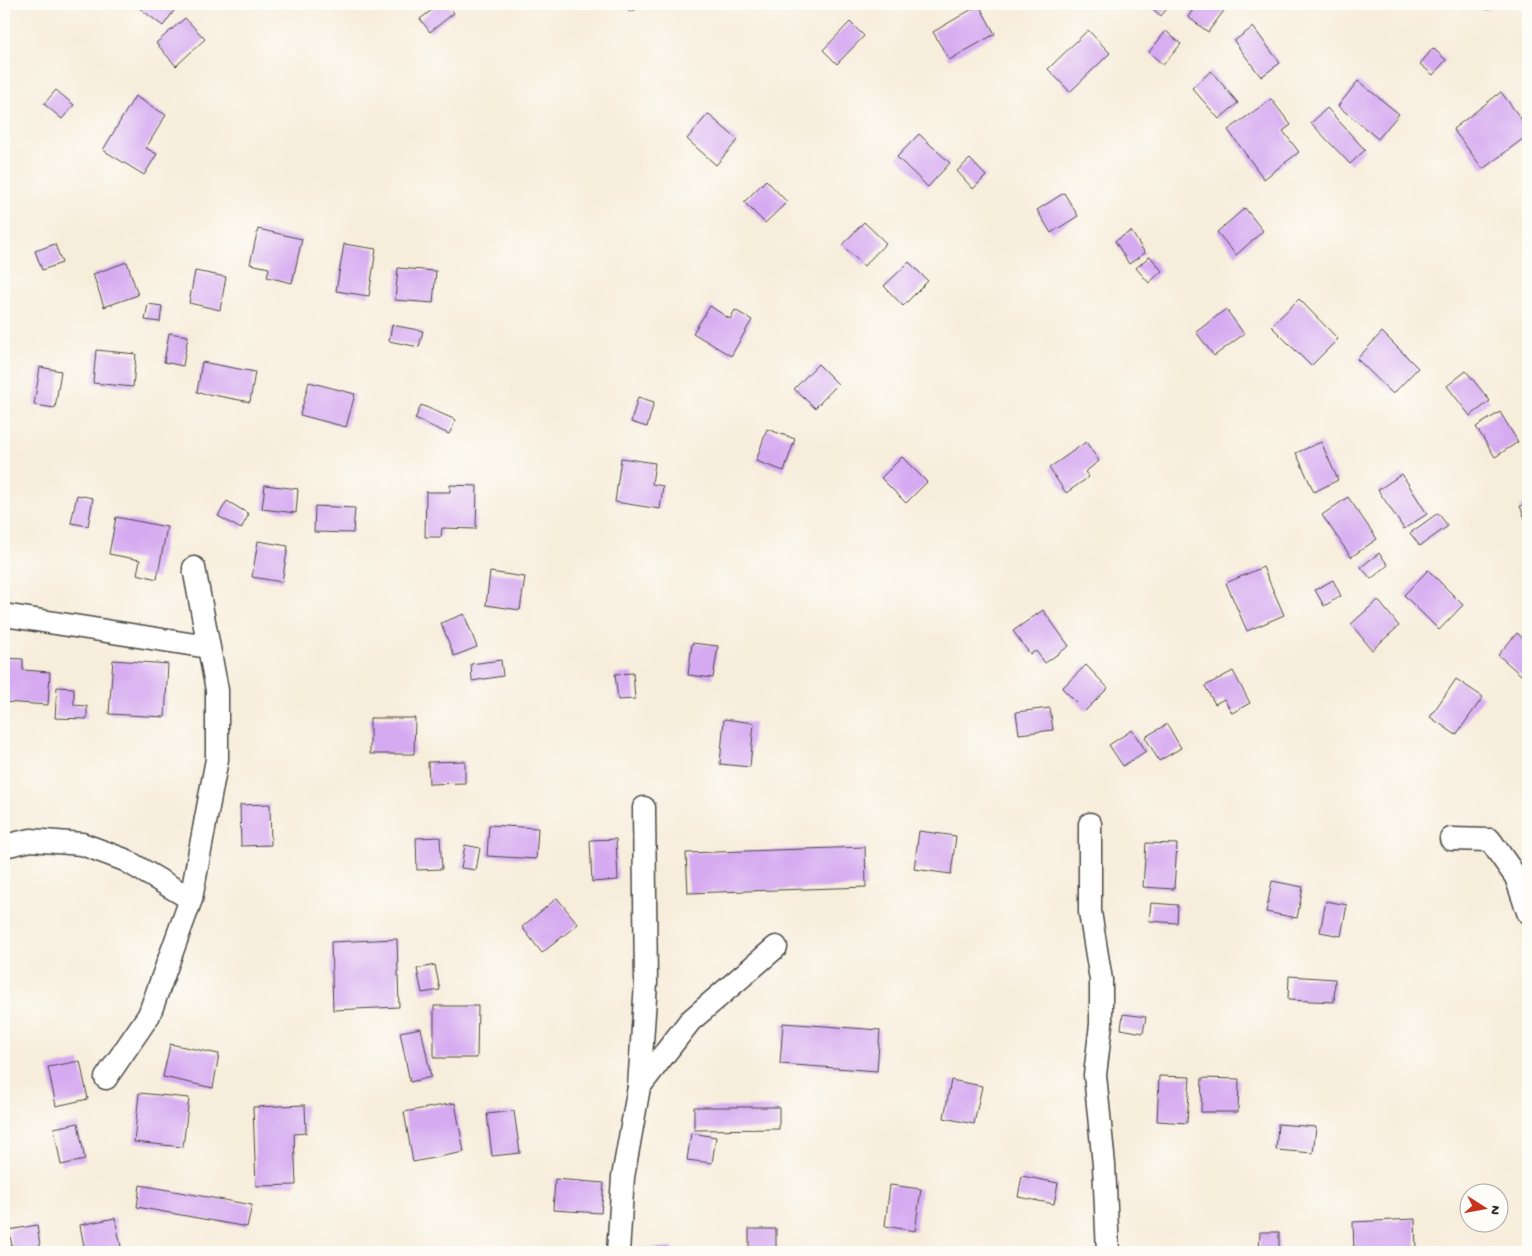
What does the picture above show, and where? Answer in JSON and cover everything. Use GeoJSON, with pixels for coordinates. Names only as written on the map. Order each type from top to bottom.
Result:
{"type":"FeatureCollection","features":[{"type":"Feature","properties":{"kind":"street"},"geometry":{"type":"LineString","coordinates":[[106,1078],[149,1015],[190,899],[217,759],[216,690],[194,568]]}},
{"type":"Feature","properties":{"kind":"street"},"geometry":{"type":"LineString","coordinates":[[4,614],[208,648]]}},
{"type":"Feature","properties":{"kind":"street"},"geometry":{"type":"LineString","coordinates":[[618,1252],[623,1177],[639,1087],[646,982],[644,808]]}},
{"type":"Feature","properties":{"kind":"street"},"geometry":{"type":"LineString","coordinates":[[1090,824],[1090,912],[1101,980],[1101,1024],[1095,1075],[1104,1164],[1108,1252]]}},
{"type":"Feature","properties":{"kind":"street"},"geometry":{"type":"LineString","coordinates":[[1451,839],[1490,840],[1516,878],[1528,912]]}},
{"type":"Feature","properties":{"kind":"street"},"geometry":{"type":"LineString","coordinates":[[4,846],[31,840],[82,844],[125,860],[190,899]]}},
{"type":"Feature","properties":{"kind":"street"},"geometry":{"type":"LineString","coordinates":[[639,1087],[690,1021],[776,947]]}},
{"type":"Feature","properties":{"kind":"building"},"geometry":{"type":"Polygon","coordinates":[[[134,4],[170,4],[176,8],[163,26],[134,4]]]}},
{"type":"Feature","properties":{"kind":"building"},"geometry":{"type":"Polygon","coordinates":[[[440,4],[447,4],[454,13],[430,32],[420,19],[440,4]]]}},
{"type":"Feature","properties":{"kind":"building"},"geometry":{"type":"Polygon","coordinates":[[[626,4],[646,4],[630,12],[626,4]]]}},
{"type":"Feature","properties":{"kind":"building"},"geometry":{"type":"Polygon","coordinates":[[[1147,4],[1171,4],[1161,16],[1147,4]]]}},
{"type":"Feature","properties":{"kind":"building"},"geometry":{"type":"Polygon","coordinates":[[[1197,4],[1229,4],[1208,32],[1188,17],[1197,4]]]}},
{"type":"Feature","properties":{"kind":"building"},"geometry":{"type":"Polygon","coordinates":[[[1484,4],[1496,4],[1487,10],[1484,4]]]}},
{"type":"Feature","properties":{"kind":"building"},"geometry":{"type":"Polygon","coordinates":[[[979,5],[995,34],[949,60],[933,32],[979,5]]]}},
{"type":"Feature","properties":{"kind":"building"},"geometry":{"type":"Polygon","coordinates":[[[185,18],[205,39],[176,66],[156,43],[185,18]]]}},
{"type":"Feature","properties":{"kind":"building"},"geometry":{"type":"Polygon","coordinates":[[[850,22],[864,36],[837,64],[823,50],[850,22]]]}},
{"type":"Feature","properties":{"kind":"building"},"geometry":{"type":"Polygon","coordinates":[[[1253,27],[1280,63],[1261,77],[1234,41],[1253,27]]]}},
{"type":"Feature","properties":{"kind":"building"},"geometry":{"type":"Polygon","coordinates":[[[1088,30],[1110,53],[1070,92],[1048,69],[1088,30]]]}},
{"type":"Feature","properties":{"kind":"building"},"geometry":{"type":"Polygon","coordinates":[[[1166,31],[1181,44],[1163,65],[1149,52],[1166,31]]]}},
{"type":"Feature","properties":{"kind":"building"},"geometry":{"type":"Polygon","coordinates":[[[1433,48],[1446,60],[1433,75],[1420,64],[1433,48]]]}},
{"type":"Feature","properties":{"kind":"building"},"geometry":{"type":"Polygon","coordinates":[[[1211,71],[1238,103],[1219,119],[1192,88],[1211,71]]]}},
{"type":"Feature","properties":{"kind":"building"},"geometry":{"type":"Polygon","coordinates":[[[1358,81],[1399,114],[1378,139],[1338,106],[1358,81]]]}},
{"type":"Feature","properties":{"kind":"building"},"geometry":{"type":"Polygon","coordinates":[[[56,90],[74,105],[62,119],[44,104],[56,90]]]}},
{"type":"Feature","properties":{"kind":"building"},"geometry":{"type":"Polygon","coordinates":[[[1501,92],[1528,128],[1528,135],[1483,169],[1453,129],[1501,92]]]}},
{"type":"Feature","properties":{"kind":"building"},"geometry":{"type":"Polygon","coordinates":[[[135,96],[166,115],[146,148],[157,154],[144,175],[103,150],[135,96]]]}},
{"type":"Feature","properties":{"kind":"building"},"geometry":{"type":"Polygon","coordinates":[[[1271,99],[1291,125],[1283,131],[1299,152],[1264,179],[1228,130],[1271,99]]]}},
{"type":"Feature","properties":{"kind":"building"},"geometry":{"type":"Polygon","coordinates":[[[1327,108],[1365,150],[1350,164],[1311,123],[1327,108]]]}},
{"type":"Feature","properties":{"kind":"building"},"geometry":{"type":"Polygon","coordinates":[[[708,114],[738,140],[716,165],[687,139],[708,114]]]}},
{"type":"Feature","properties":{"kind":"building"},"geometry":{"type":"Polygon","coordinates":[[[919,134],[950,163],[928,187],[897,157],[919,134]]]}},
{"type":"Feature","properties":{"kind":"building"},"geometry":{"type":"Polygon","coordinates":[[[970,159],[986,176],[973,189],[957,171],[970,159]]]}},
{"type":"Feature","properties":{"kind":"building"},"geometry":{"type":"Polygon","coordinates":[[[766,180],[787,202],[765,223],[744,202],[766,180]]]}},
{"type":"Feature","properties":{"kind":"building"},"geometry":{"type":"Polygon","coordinates":[[[1064,193],[1078,216],[1051,233],[1037,210],[1064,193]]]}},
{"type":"Feature","properties":{"kind":"building"},"geometry":{"type":"Polygon","coordinates":[[[1245,208],[1263,231],[1236,255],[1217,232],[1245,208]]]}},
{"type":"Feature","properties":{"kind":"building"},"geometry":{"type":"Polygon","coordinates":[[[864,222],[886,243],[864,266],[842,245],[864,222]]]}},
{"type":"Feature","properties":{"kind":"building"},"geometry":{"type":"Polygon","coordinates":[[[258,229],[302,239],[292,283],[267,277],[269,268],[250,264],[258,229]]]}},
{"type":"Feature","properties":{"kind":"building"},"geometry":{"type":"Polygon","coordinates":[[[1131,231],[1145,253],[1129,264],[1115,241],[1131,231]]]}},
{"type":"Feature","properties":{"kind":"building"},"geometry":{"type":"Polygon","coordinates":[[[55,244],[62,263],[42,270],[35,251],[55,244]]]}},
{"type":"Feature","properties":{"kind":"building"},"geometry":{"type":"Polygon","coordinates":[[[344,244],[376,249],[369,296],[336,291],[344,244]]]}},
{"type":"Feature","properties":{"kind":"building"},"geometry":{"type":"Polygon","coordinates":[[[1150,256],[1162,271],[1149,283],[1136,268],[1150,256]]]}},
{"type":"Feature","properties":{"kind":"building"},"geometry":{"type":"Polygon","coordinates":[[[127,262],[138,295],[104,307],[93,274],[127,262]]]}},
{"type":"Feature","properties":{"kind":"building"},"geometry":{"type":"Polygon","coordinates":[[[909,262],[928,281],[903,306],[884,286],[909,262]]]}},
{"type":"Feature","properties":{"kind":"building"},"geometry":{"type":"Polygon","coordinates":[[[398,268],[436,271],[433,303],[395,300],[398,268]]]}},
{"type":"Feature","properties":{"kind":"building"},"geometry":{"type":"Polygon","coordinates":[[[195,271],[226,277],[220,310],[189,303],[195,271]]]}},
{"type":"Feature","properties":{"kind":"building"},"geometry":{"type":"Polygon","coordinates":[[[1299,299],[1338,339],[1311,366],[1271,326],[1299,299]]]}},
{"type":"Feature","properties":{"kind":"building"},"geometry":{"type":"Polygon","coordinates":[[[148,304],[162,306],[160,322],[145,320],[148,304]]]}},
{"type":"Feature","properties":{"kind":"building"},"geometry":{"type":"Polygon","coordinates":[[[710,306],[730,319],[735,310],[752,320],[731,356],[693,333],[710,306]]]}},
{"type":"Feature","properties":{"kind":"building"},"geometry":{"type":"Polygon","coordinates":[[[1226,309],[1244,334],[1214,356],[1196,332],[1226,309]]]}},
{"type":"Feature","properties":{"kind":"building"},"geometry":{"type":"Polygon","coordinates":[[[392,325],[423,331],[419,347],[389,341],[392,325]]]}},
{"type":"Feature","properties":{"kind":"building"},"geometry":{"type":"Polygon","coordinates":[[[1382,332],[1418,368],[1393,394],[1357,359],[1382,332]]]}},
{"type":"Feature","properties":{"kind":"building"},"geometry":{"type":"Polygon","coordinates":[[[169,333],[188,336],[183,366],[164,362],[169,333]]]}},
{"type":"Feature","properties":{"kind":"building"},"geometry":{"type":"Polygon","coordinates":[[[96,350],[136,354],[133,387],[93,383],[96,350]]]}},
{"type":"Feature","properties":{"kind":"building"},"geometry":{"type":"Polygon","coordinates":[[[202,362],[255,372],[250,402],[197,392],[202,362]]]}},
{"type":"Feature","properties":{"kind":"building"},"geometry":{"type":"Polygon","coordinates":[[[818,364],[838,384],[815,408],[794,389],[818,364]]]}},
{"type":"Feature","properties":{"kind":"building"},"geometry":{"type":"Polygon","coordinates":[[[40,367],[61,371],[55,408],[34,405],[40,367]]]}},
{"type":"Feature","properties":{"kind":"building"},"geometry":{"type":"Polygon","coordinates":[[[1466,371],[1490,401],[1470,416],[1447,386],[1466,371]]]}},
{"type":"Feature","properties":{"kind":"building"},"geometry":{"type":"Polygon","coordinates":[[[309,382],[355,394],[346,427],[300,415],[309,382]]]}},
{"type":"Feature","properties":{"kind":"building"},"geometry":{"type":"Polygon","coordinates":[[[638,397],[654,402],[647,427],[631,422],[638,397]]]}},
{"type":"Feature","properties":{"kind":"building"},"geometry":{"type":"Polygon","coordinates":[[[421,405],[456,420],[449,434],[415,419],[421,405]]]}},
{"type":"Feature","properties":{"kind":"building"},"geometry":{"type":"Polygon","coordinates":[[[1500,412],[1518,442],[1495,457],[1476,427],[1500,412]]]}},
{"type":"Feature","properties":{"kind":"building"},"geometry":{"type":"Polygon","coordinates":[[[767,429],[795,439],[784,471],[756,461],[767,429]]]}},
{"type":"Feature","properties":{"kind":"building"},"geometry":{"type":"Polygon","coordinates":[[[1086,442],[1099,461],[1085,472],[1089,477],[1066,493],[1049,468],[1086,442]]]}},
{"type":"Feature","properties":{"kind":"building"},"geometry":{"type":"Polygon","coordinates":[[[1321,442],[1338,480],[1314,492],[1296,453],[1321,442]]]}},
{"type":"Feature","properties":{"kind":"building"},"geometry":{"type":"Polygon","coordinates":[[[902,457],[927,482],[906,503],[881,478],[902,457]]]}},
{"type":"Feature","properties":{"kind":"building"},"geometry":{"type":"Polygon","coordinates":[[[621,458],[655,463],[652,484],[663,486],[660,509],[615,502],[621,458]]]}},
{"type":"Feature","properties":{"kind":"building"},"geometry":{"type":"Polygon","coordinates":[[[1402,474],[1427,514],[1404,529],[1378,490],[1402,474]]]}},
{"type":"Feature","properties":{"kind":"building"},"geometry":{"type":"Polygon","coordinates":[[[265,485],[298,489],[296,513],[262,509],[265,485]]]}},
{"type":"Feature","properties":{"kind":"building"},"geometry":{"type":"Polygon","coordinates":[[[450,485],[477,486],[476,529],[442,528],[441,537],[425,537],[426,492],[450,492],[450,485]]]}},
{"type":"Feature","properties":{"kind":"building"},"geometry":{"type":"Polygon","coordinates":[[[77,495],[93,498],[88,526],[71,523],[77,495]]]}},
{"type":"Feature","properties":{"kind":"building"},"geometry":{"type":"Polygon","coordinates":[[[1348,497],[1377,539],[1351,557],[1322,515],[1348,497]]]}},
{"type":"Feature","properties":{"kind":"building"},"geometry":{"type":"Polygon","coordinates":[[[227,501],[249,514],[241,529],[218,516],[227,501]]]}},
{"type":"Feature","properties":{"kind":"building"},"geometry":{"type":"Polygon","coordinates":[[[1528,503],[1528,526],[1520,506],[1528,503]]]}},
{"type":"Feature","properties":{"kind":"building"},"geometry":{"type":"Polygon","coordinates":[[[315,506],[355,508],[353,533],[314,532],[315,506]]]}},
{"type":"Feature","properties":{"kind":"building"},"geometry":{"type":"Polygon","coordinates":[[[1438,513],[1448,526],[1420,546],[1410,533],[1438,513]]]}},
{"type":"Feature","properties":{"kind":"building"},"geometry":{"type":"Polygon","coordinates":[[[116,517],[167,527],[157,579],[137,574],[140,560],[109,554],[116,517]]]}},
{"type":"Feature","properties":{"kind":"building"},"geometry":{"type":"Polygon","coordinates":[[[258,541],[288,546],[282,582],[252,577],[258,541]]]}},
{"type":"Feature","properties":{"kind":"building"},"geometry":{"type":"Polygon","coordinates":[[[1379,553],[1388,565],[1371,579],[1361,567],[1379,553]]]}},
{"type":"Feature","properties":{"kind":"building"},"geometry":{"type":"Polygon","coordinates":[[[1263,567],[1284,615],[1247,631],[1226,583],[1263,567]]]}},
{"type":"Feature","properties":{"kind":"building"},"geometry":{"type":"Polygon","coordinates":[[[1428,570],[1463,605],[1439,630],[1404,595],[1428,570]]]}},
{"type":"Feature","properties":{"kind":"building"},"geometry":{"type":"Polygon","coordinates":[[[490,572],[525,577],[520,610],[486,605],[490,572]]]}},
{"type":"Feature","properties":{"kind":"building"},"geometry":{"type":"Polygon","coordinates":[[[1333,580],[1341,596],[1324,606],[1315,590],[1333,580]]]}},
{"type":"Feature","properties":{"kind":"building"},"geometry":{"type":"Polygon","coordinates":[[[1378,600],[1399,626],[1372,650],[1351,624],[1378,600]]]}},
{"type":"Feature","properties":{"kind":"building"},"geometry":{"type":"Polygon","coordinates":[[[1043,610],[1069,646],[1045,663],[1036,651],[1030,654],[1013,631],[1043,610]]]}},
{"type":"Feature","properties":{"kind":"building"},"geometry":{"type":"Polygon","coordinates":[[[464,614],[477,647],[454,656],[441,623],[464,614]]]}},
{"type":"Feature","properties":{"kind":"building"},"geometry":{"type":"Polygon","coordinates":[[[1517,633],[1528,643],[1528,681],[1498,655],[1517,633]]]}},
{"type":"Feature","properties":{"kind":"building"},"geometry":{"type":"Polygon","coordinates":[[[692,643],[718,646],[713,678],[688,675],[692,643]]]}},
{"type":"Feature","properties":{"kind":"building"},"geometry":{"type":"Polygon","coordinates":[[[4,658],[23,659],[23,670],[50,672],[48,705],[4,702],[4,658]]]}},
{"type":"Feature","properties":{"kind":"building"},"geometry":{"type":"Polygon","coordinates":[[[113,660],[168,664],[165,717],[109,714],[113,660]]]}},
{"type":"Feature","properties":{"kind":"building"},"geometry":{"type":"Polygon","coordinates":[[[501,660],[503,676],[472,681],[471,664],[501,660]]]}},
{"type":"Feature","properties":{"kind":"building"},"geometry":{"type":"Polygon","coordinates":[[[1086,665],[1108,688],[1085,711],[1062,688],[1086,665]]]}},
{"type":"Feature","properties":{"kind":"building"},"geometry":{"type":"Polygon","coordinates":[[[1233,671],[1250,703],[1232,713],[1224,699],[1215,704],[1205,686],[1233,671]]]}},
{"type":"Feature","properties":{"kind":"building"},"geometry":{"type":"Polygon","coordinates":[[[633,673],[635,699],[618,700],[615,674],[633,673]]]}},
{"type":"Feature","properties":{"kind":"building"},"geometry":{"type":"Polygon","coordinates":[[[1456,679],[1483,697],[1456,735],[1430,717],[1456,679]]]}},
{"type":"Feature","properties":{"kind":"building"},"geometry":{"type":"Polygon","coordinates":[[[57,687],[74,688],[74,705],[87,706],[87,719],[55,718],[57,687]]]}},
{"type":"Feature","properties":{"kind":"building"},"geometry":{"type":"Polygon","coordinates":[[[1050,708],[1053,730],[1019,734],[1016,712],[1050,708]]]}},
{"type":"Feature","properties":{"kind":"building"},"geometry":{"type":"Polygon","coordinates":[[[370,718],[415,718],[414,754],[370,754],[370,718]]]}},
{"type":"Feature","properties":{"kind":"building"},"geometry":{"type":"Polygon","coordinates":[[[724,719],[754,723],[750,767],[720,764],[724,719]]]}},
{"type":"Feature","properties":{"kind":"building"},"geometry":{"type":"Polygon","coordinates":[[[1167,724],[1181,748],[1159,761],[1145,737],[1167,724]]]}},
{"type":"Feature","properties":{"kind":"building"},"geometry":{"type":"Polygon","coordinates":[[[1132,730],[1146,751],[1123,766],[1109,745],[1132,730]]]}},
{"type":"Feature","properties":{"kind":"building"},"geometry":{"type":"Polygon","coordinates":[[[465,761],[465,783],[429,784],[428,762],[465,761]]]}},
{"type":"Feature","properties":{"kind":"building"},"geometry":{"type":"Polygon","coordinates":[[[270,804],[271,845],[241,846],[240,805],[270,804]]]}},
{"type":"Feature","properties":{"kind":"building"},"geometry":{"type":"Polygon","coordinates":[[[489,825],[538,828],[536,859],[487,856],[489,825]]]}},
{"type":"Feature","properties":{"kind":"building"},"geometry":{"type":"Polygon","coordinates":[[[919,831],[956,836],[951,874],[914,869],[919,831]]]}},
{"type":"Feature","properties":{"kind":"building"},"geometry":{"type":"Polygon","coordinates":[[[440,837],[442,869],[417,870],[416,838],[440,837]]]}},
{"type":"Feature","properties":{"kind":"building"},"geometry":{"type":"Polygon","coordinates":[[[616,839],[618,880],[592,882],[590,840],[616,839]]]}},
{"type":"Feature","properties":{"kind":"building"},"geometry":{"type":"Polygon","coordinates":[[[1146,843],[1177,844],[1174,889],[1143,887],[1146,843]]]}},
{"type":"Feature","properties":{"kind":"building"},"geometry":{"type":"Polygon","coordinates":[[[465,845],[480,848],[476,870],[461,868],[465,845]]]}},
{"type":"Feature","properties":{"kind":"building"},"geometry":{"type":"Polygon","coordinates":[[[865,847],[866,887],[688,893],[686,853],[865,847]]]}},
{"type":"Feature","properties":{"kind":"building"},"geometry":{"type":"Polygon","coordinates":[[[1272,881],[1303,887],[1297,918],[1266,912],[1272,881]]]}},
{"type":"Feature","properties":{"kind":"building"},"geometry":{"type":"Polygon","coordinates":[[[557,898],[578,924],[542,953],[522,927],[557,898]]]}},
{"type":"Feature","properties":{"kind":"building"},"geometry":{"type":"Polygon","coordinates":[[[1326,901],[1347,905],[1341,936],[1320,932],[1326,901]]]}},
{"type":"Feature","properties":{"kind":"building"},"geometry":{"type":"Polygon","coordinates":[[[1151,903],[1178,905],[1177,923],[1149,921],[1151,903]]]}},
{"type":"Feature","properties":{"kind":"building"},"geometry":{"type":"Polygon","coordinates":[[[397,939],[399,1007],[333,1010],[331,942],[397,939]]]}},
{"type":"Feature","properties":{"kind":"building"},"geometry":{"type":"Polygon","coordinates":[[[435,965],[440,990],[422,993],[417,969],[435,965]]]}},
{"type":"Feature","properties":{"kind":"building"},"geometry":{"type":"Polygon","coordinates":[[[1289,976],[1335,979],[1334,1002],[1288,1000],[1289,976]]]}},
{"type":"Feature","properties":{"kind":"building"},"geometry":{"type":"Polygon","coordinates":[[[434,1006],[478,1006],[477,1058],[434,1058],[434,1006]]]}},
{"type":"Feature","properties":{"kind":"building"},"geometry":{"type":"Polygon","coordinates":[[[1123,1014],[1146,1017],[1143,1033],[1121,1029],[1123,1014]]]}},
{"type":"Feature","properties":{"kind":"building"},"geometry":{"type":"Polygon","coordinates":[[[783,1023],[880,1030],[877,1071],[780,1064],[783,1023]]]}},
{"type":"Feature","properties":{"kind":"building"},"geometry":{"type":"Polygon","coordinates":[[[421,1028],[431,1077],[410,1082],[400,1032],[421,1028]]]}},
{"type":"Feature","properties":{"kind":"building"},"geometry":{"type":"Polygon","coordinates":[[[170,1044],[219,1054],[213,1088],[163,1077],[170,1044]]]}},
{"type":"Feature","properties":{"kind":"building"},"geometry":{"type":"Polygon","coordinates":[[[80,1061],[88,1099],[56,1106],[48,1067],[80,1061]]]}},
{"type":"Feature","properties":{"kind":"building"},"geometry":{"type":"Polygon","coordinates":[[[1159,1076],[1190,1077],[1187,1123],[1157,1121],[1159,1076]]]}},
{"type":"Feature","properties":{"kind":"building"},"geometry":{"type":"Polygon","coordinates":[[[1202,1078],[1239,1079],[1238,1112],[1201,1112],[1202,1078]]]}},
{"type":"Feature","properties":{"kind":"building"},"geometry":{"type":"Polygon","coordinates":[[[951,1080],[982,1086],[974,1124],[944,1118],[951,1080]]]}},
{"type":"Feature","properties":{"kind":"building"},"geometry":{"type":"Polygon","coordinates":[[[139,1093],[189,1098],[183,1147],[134,1142],[139,1093]]]}},
{"type":"Feature","properties":{"kind":"building"},"geometry":{"type":"Polygon","coordinates":[[[455,1103],[464,1152],[413,1162],[404,1112],[455,1103]]]}},
{"type":"Feature","properties":{"kind":"building"},"geometry":{"type":"Polygon","coordinates":[[[305,1105],[306,1133],[294,1134],[296,1185],[256,1186],[253,1107],[305,1105]]]}},
{"type":"Feature","properties":{"kind":"building"},"geometry":{"type":"Polygon","coordinates":[[[694,1107],[779,1107],[779,1129],[694,1130],[694,1107]]]}},
{"type":"Feature","properties":{"kind":"building"},"geometry":{"type":"Polygon","coordinates":[[[514,1111],[520,1153],[492,1156],[487,1114],[514,1111]]]}},
{"type":"Feature","properties":{"kind":"building"},"geometry":{"type":"Polygon","coordinates":[[[78,1123],[85,1160],[61,1165],[54,1128],[78,1123]]]}},
{"type":"Feature","properties":{"kind":"building"},"geometry":{"type":"Polygon","coordinates":[[[1278,1124],[1316,1127],[1313,1153],[1276,1150],[1278,1124]]]}},
{"type":"Feature","properties":{"kind":"building"},"geometry":{"type":"Polygon","coordinates":[[[691,1133],[716,1137],[712,1163],[687,1160],[691,1133]]]}},
{"type":"Feature","properties":{"kind":"building"},"geometry":{"type":"Polygon","coordinates":[[[1022,1176],[1058,1183],[1054,1204],[1018,1197],[1022,1176]]]}},
{"type":"Feature","properties":{"kind":"building"},"geometry":{"type":"Polygon","coordinates":[[[555,1179],[604,1183],[601,1213],[553,1210],[555,1179]]]}},
{"type":"Feature","properties":{"kind":"building"},"geometry":{"type":"Polygon","coordinates":[[[140,1185],[252,1205],[247,1227],[137,1207],[140,1185]]]}},
{"type":"Feature","properties":{"kind":"building"},"geometry":{"type":"Polygon","coordinates":[[[890,1185],[921,1189],[915,1231],[885,1226],[890,1185]]]}},
{"type":"Feature","properties":{"kind":"building"},"geometry":{"type":"Polygon","coordinates":[[[115,1218],[121,1247],[98,1252],[85,1252],[80,1225],[115,1218]]]}},
{"type":"Feature","properties":{"kind":"building"},"geometry":{"type":"Polygon","coordinates":[[[1415,1219],[1416,1251],[1354,1252],[1353,1222],[1415,1219]]]}},
{"type":"Feature","properties":{"kind":"building"},"geometry":{"type":"Polygon","coordinates":[[[37,1225],[41,1252],[13,1252],[9,1230],[37,1225]]]}},
{"type":"Feature","properties":{"kind":"building"},"geometry":{"type":"Polygon","coordinates":[[[749,1229],[776,1229],[776,1252],[749,1252],[749,1229]]]}},
{"type":"Feature","properties":{"kind":"building"},"geometry":{"type":"Polygon","coordinates":[[[1260,1232],[1279,1232],[1279,1252],[1259,1252],[1260,1232]]]}},
{"type":"Feature","properties":{"kind":"building"},"geometry":{"type":"Polygon","coordinates":[[[293,1248],[320,1251],[320,1252],[292,1252],[293,1248]]]}},
{"type":"Feature","properties":{"kind":"building"},"geometry":{"type":"Polygon","coordinates":[[[644,1248],[673,1248],[673,1252],[644,1252],[644,1248]]]}},
{"type":"Feature","properties":{"kind":"building"},"geometry":{"type":"Polygon","coordinates":[[[1033,1249],[1034,1252],[984,1252],[984,1250],[1033,1249]]]}}]}
